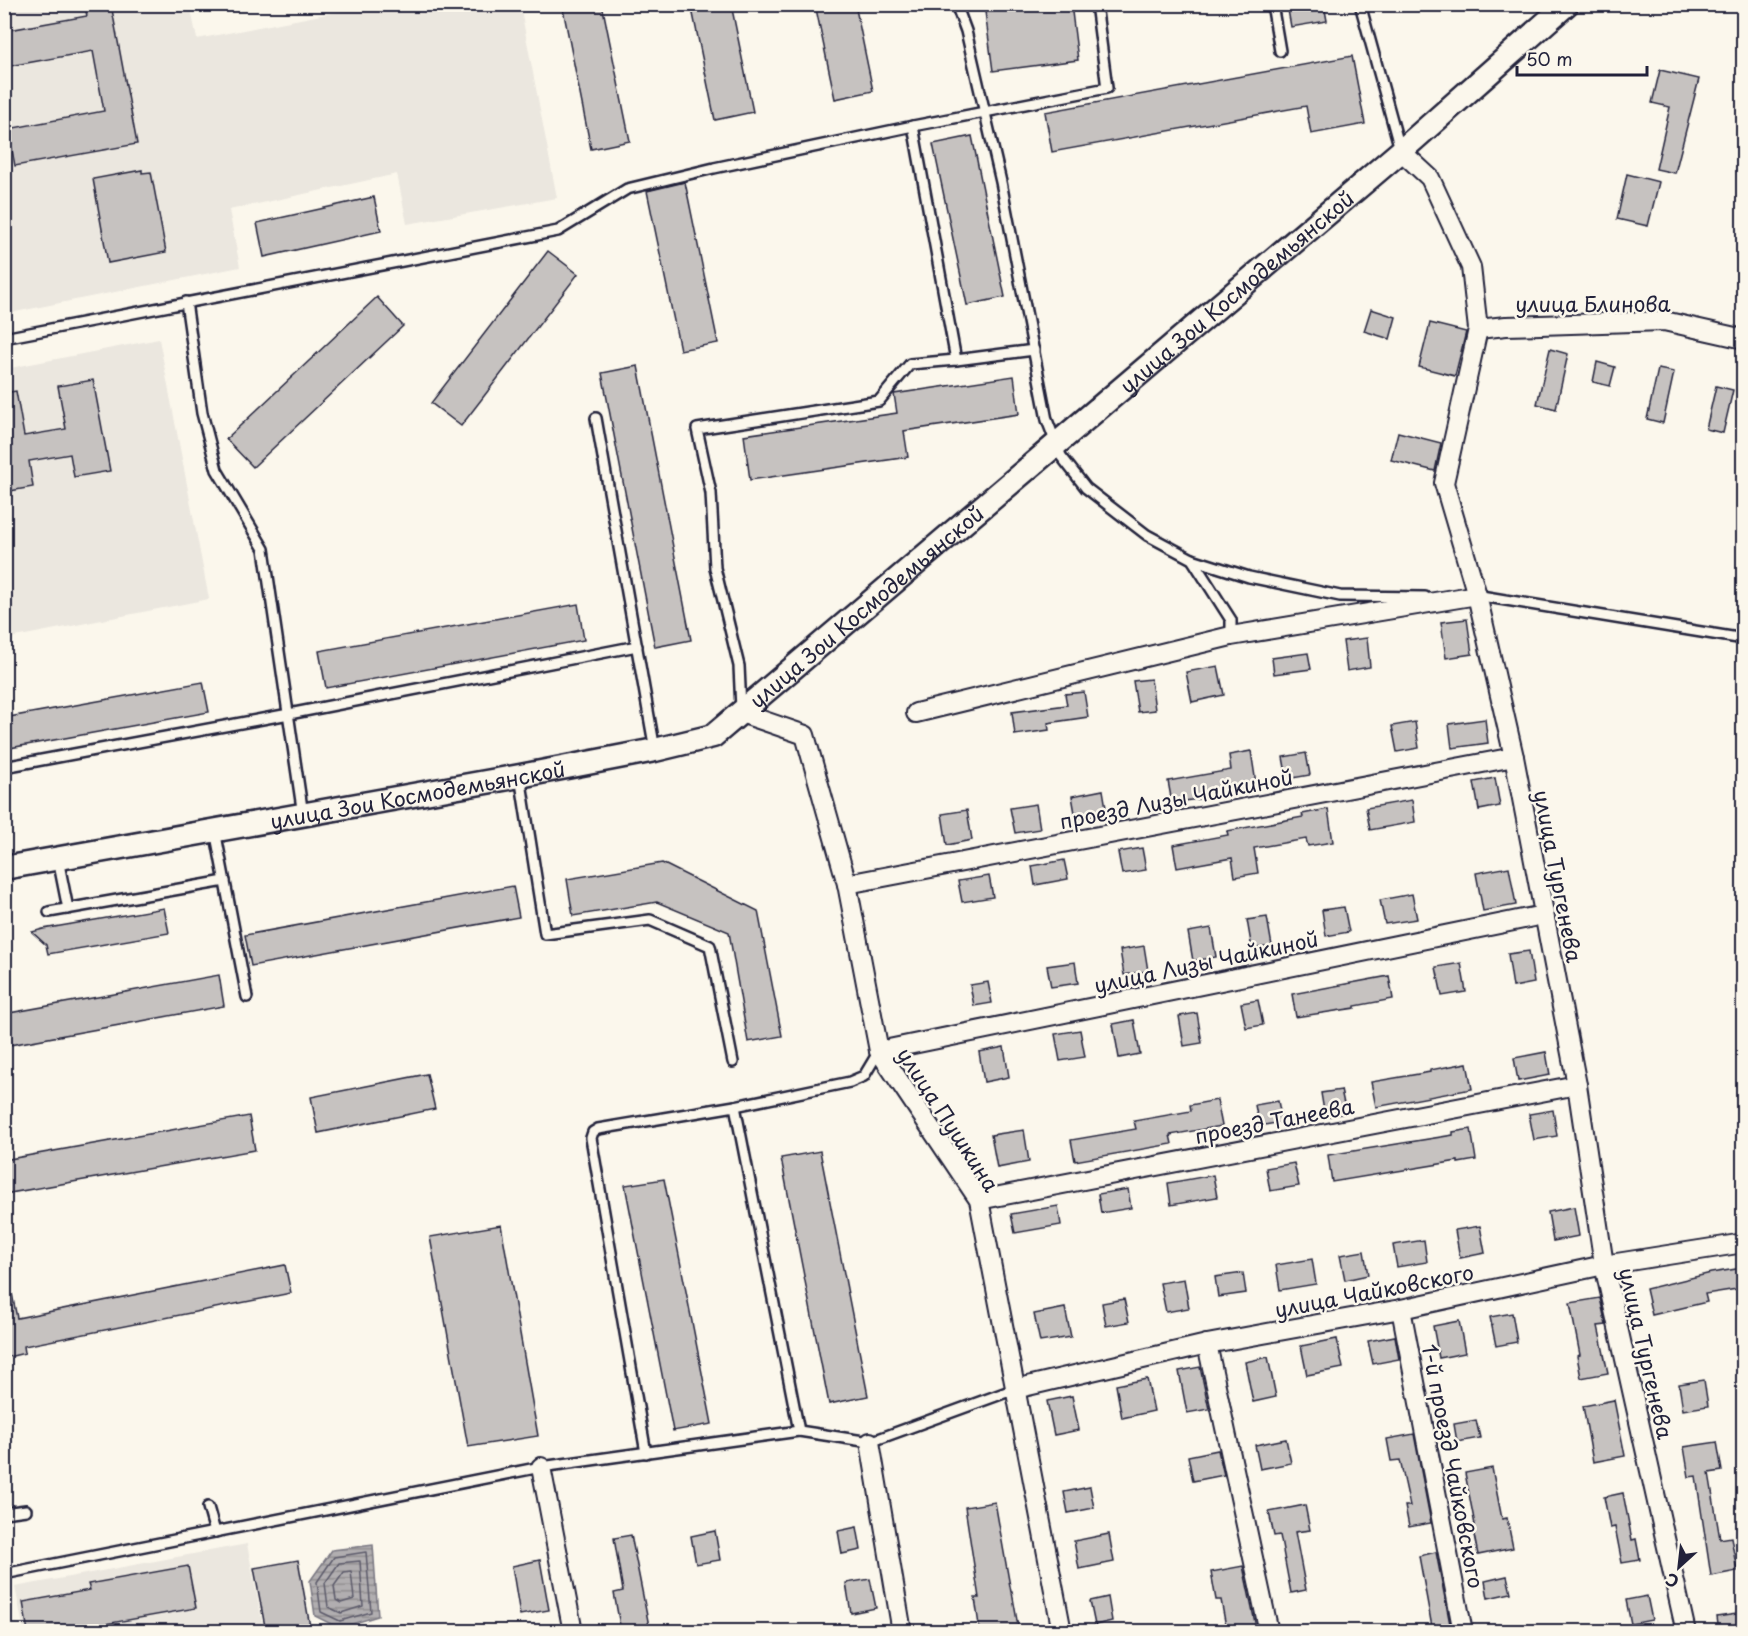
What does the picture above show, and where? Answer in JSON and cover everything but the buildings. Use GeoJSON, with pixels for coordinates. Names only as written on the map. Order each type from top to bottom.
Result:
{"type":"FeatureCollection","features":[{"type":"Feature","properties":{"kind":"street","name":"улица Зои Космодемьянской"},"geometry":{"type":"LineString","coordinates":[[4,868],[520,776],[655,750],[713,736],[1401,152],[1567,4]]}},
{"type":"Feature","properties":{"kind":"street","name":"улица Тургенева"},"geometry":{"type":"LineString","coordinates":[[1401,152],[1430,177],[1471,267],[1478,329],[1444,483],[1477,595],[1514,757],[1577,1085],[1604,1265],[1686,1632]]}},
{"type":"Feature","properties":{"kind":"street","name":"улица Блинова"},"geometry":{"type":"LineString","coordinates":[[1478,329],[1664,321],[1743,339]]}},
{"type":"Feature","properties":{"kind":"street"},"geometry":{"type":"LineString","coordinates":[[916,713],[1231,636],[1477,595]]}},
{"type":"Feature","properties":{"kind":"street","name":"улица Пушкина"},"geometry":{"type":"LineString","coordinates":[[741,713],[805,735],[847,884],[879,1051],[979,1200],[1062,1632]]}},
{"type":"Feature","properties":{"kind":"street","name":"проезд Лизы Чайкиной"},"geometry":{"type":"LineString","coordinates":[[847,884],[1514,757]]}},
{"type":"Feature","properties":{"kind":"street","name":"улица Лизы Чайкиной"},"geometry":{"type":"LineString","coordinates":[[879,1051],[1543,915]]}},
{"type":"Feature","properties":{"kind":"street","name":"проезд Танеева"},"geometry":{"type":"LineString","coordinates":[[979,1200],[1577,1085]]}},
{"type":"Feature","properties":{"kind":"street","name":"улица Чайковского"},"geometry":{"type":"LineString","coordinates":[[1015,1389],[1208,1344],[1401,1309],[1604,1265],[1743,1243]]}},
{"type":"Feature","properties":{"kind":"street","name":"1-й проезд Чайковского"},"geometry":{"type":"LineString","coordinates":[[1401,1309],[1463,1632]]}},
{"type":"Feature","properties":{"kind":"street"},"geometry":{"type":"LineString","coordinates":[[1208,1344],[1269,1632]]}},
{"type":"Feature","properties":{"kind":"street"},"geometry":{"type":"LineString","coordinates":[[870,1442],[902,1632]]}},
{"type":"Feature","properties":{"kind":"street"},"geometry":{"type":"LineString","coordinates":[[541,1467],[573,1632]]}},
{"type":"Feature","properties":{"kind":"lane"},"geometry":{"type":"LineString","coordinates":[[956,4],[966,31],[1001,182],[1047,420],[1058,442],[1061,456],[1086,488],[1146,535],[1192,559],[1249,577],[1340,596],[1477,595],[1743,639]]}},
{"type":"Feature","properties":{"kind":"lane"},"geometry":{"type":"LineString","coordinates":[[4,338],[558,231],[627,189],[714,168],[984,111],[1107,88],[1096,4]]}},
{"type":"Feature","properties":{"kind":"lane"},"geometry":{"type":"LineString","coordinates":[[1272,4],[1280,51]]}},
{"type":"Feature","properties":{"kind":"lane"},"geometry":{"type":"LineString","coordinates":[[1360,4],[1401,152]]}},
{"type":"Feature","properties":{"kind":"lane"},"geometry":{"type":"LineString","coordinates":[[913,126],[956,360]]}},
{"type":"Feature","properties":{"kind":"lane"},"geometry":{"type":"LineString","coordinates":[[186,303],[202,413],[217,470],[264,549],[303,815]]}},
{"type":"Feature","properties":{"kind":"lane"},"geometry":{"type":"LineString","coordinates":[[741,713],[739,666],[715,568],[711,493],[697,429],[879,401],[910,364],[1034,350]]}},
{"type":"Feature","properties":{"kind":"lane"},"geometry":{"type":"LineString","coordinates":[[596,418],[655,750]]}},
{"type":"Feature","properties":{"kind":"lane"},"geometry":{"type":"LineString","coordinates":[[1192,559],[1231,620],[1231,636]]}},
{"type":"Feature","properties":{"kind":"lane"},"geometry":{"type":"LineString","coordinates":[[4,767],[637,646]]}},
{"type":"Feature","properties":{"kind":"lane"},"geometry":{"type":"LineString","coordinates":[[520,776],[545,934],[650,920],[710,946],[733,1062]]}},
{"type":"Feature","properties":{"kind":"lane"},"geometry":{"type":"LineString","coordinates":[[215,830],[247,997]]}},
{"type":"Feature","properties":{"kind":"lane"},"geometry":{"type":"LineString","coordinates":[[58,858],[68,909]]}},
{"type":"Feature","properties":{"kind":"lane"},"geometry":{"type":"LineString","coordinates":[[49,912],[225,881]]}},
{"type":"Feature","properties":{"kind":"lane"},"geometry":{"type":"LineString","coordinates":[[645,1453],[591,1138],[593,1132],[598,1129],[735,1106],[850,1082],[864,1076],[879,1051]]}},
{"type":"Feature","properties":{"kind":"lane"},"geometry":{"type":"LineString","coordinates":[[735,1106],[799,1431]]}},
{"type":"Feature","properties":{"kind":"lane"},"geometry":{"type":"LineString","coordinates":[[4,1574],[541,1467],[799,1431],[870,1442],[1015,1389]]}},
{"type":"Feature","properties":{"kind":"lane"},"geometry":{"type":"LineString","coordinates":[[208,1507],[214,1532]]}},
{"type":"Feature","properties":{"kind":"lane"},"geometry":{"type":"LineString","coordinates":[[4,1513],[26,1510]]}},
{"type":"Feature","properties":{"kind":"shaded area"},"geometry":{"type":"Polygon","coordinates":[[[5,5],[190,5],[197,39],[373,5],[520,5],[557,198],[407,224],[397,174],[229,210],[240,267],[5,314],[5,5]]]}},
{"type":"Feature","properties":{"kind":"shaded area"},"geometry":{"type":"Polygon","coordinates":[[[159,339],[209,599],[5,639],[5,369],[159,339]]]}},
{"type":"Feature","properties":{"kind":"shaded area"},"geometry":{"type":"Polygon","coordinates":[[[247,1544],[264,1631],[24,1631],[15,1587],[247,1544]]]}},
{"type":"Feature","properties":{"kind":"water"},"geometry":{"type":"Polygon","coordinates":[[[373,1545],[378,1616],[339,1628],[315,1616],[310,1581],[332,1550],[373,1545]]]}}]}
